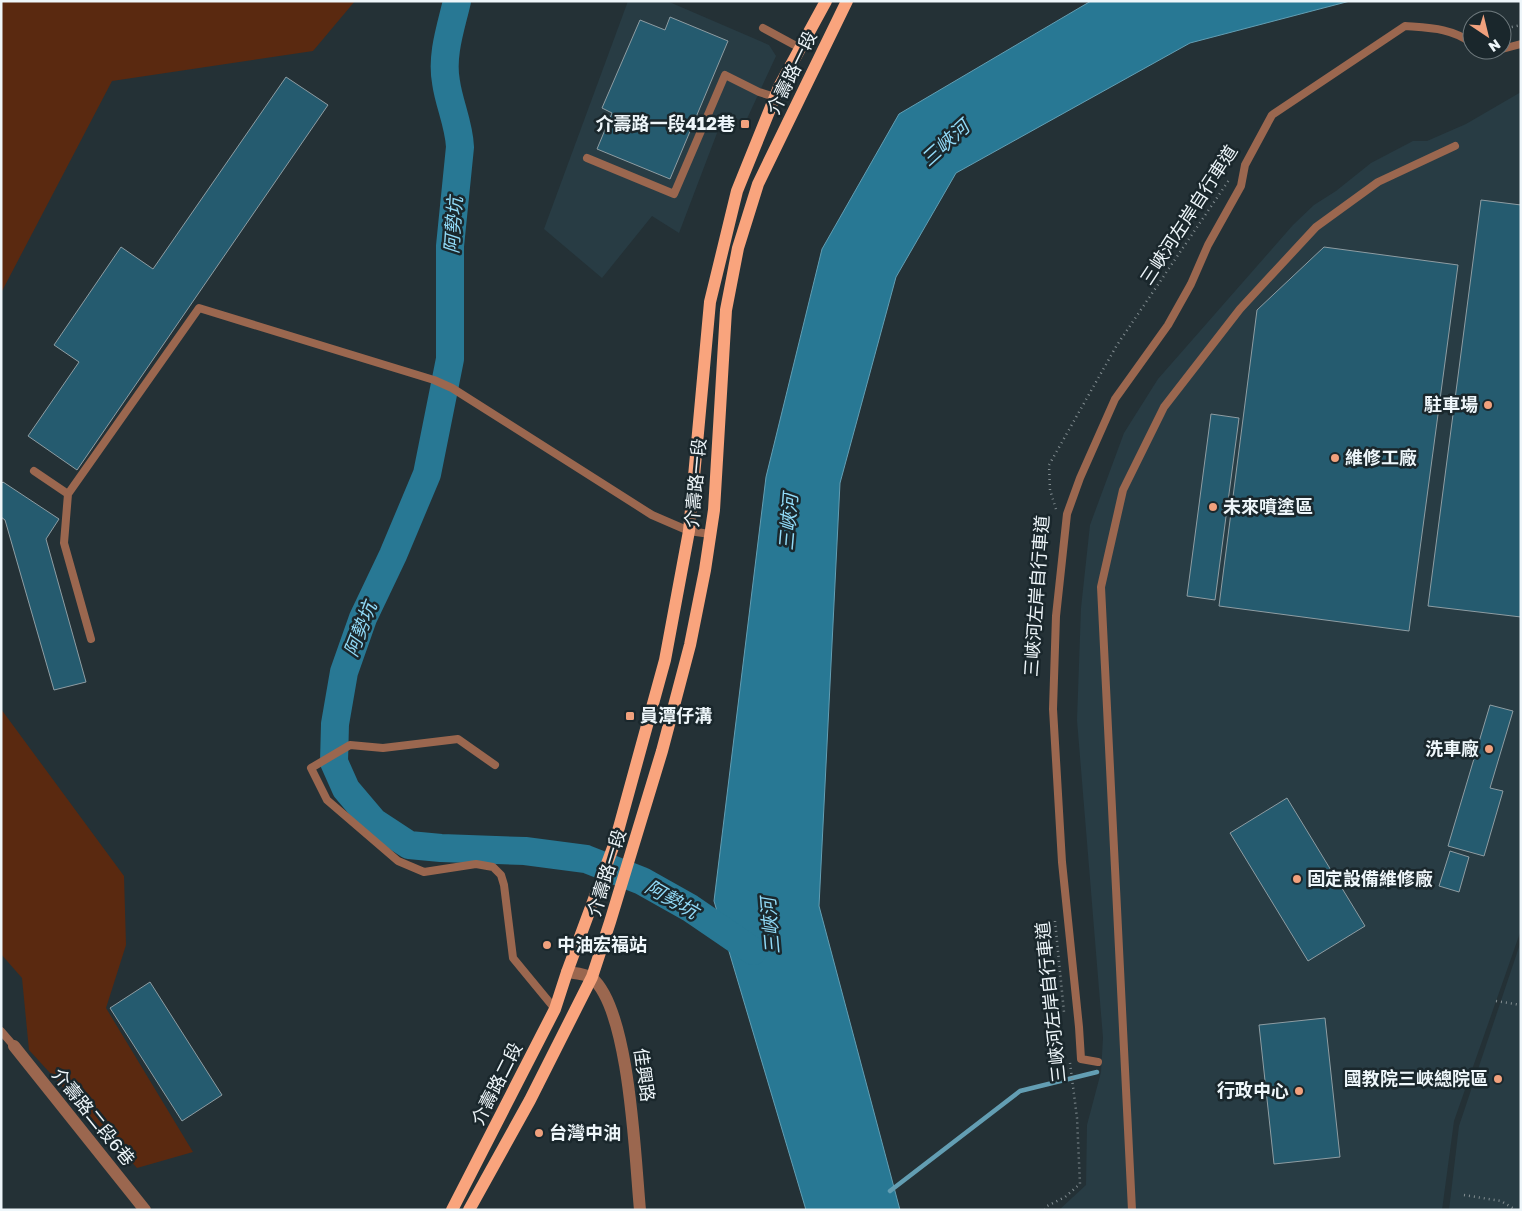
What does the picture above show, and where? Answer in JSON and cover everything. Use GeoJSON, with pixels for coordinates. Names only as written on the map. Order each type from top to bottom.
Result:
{"type":"FeatureCollection","features":[{"type":"Feature","properties":{"kind":"main road","name":"介壽路一段"},"geometry":{"type":"LineString","coordinates":[[567,972],[615,842],[666,660],[689,531],[710,302],[737,191],[778,87],[826,1]]}},
{"type":"Feature","properties":{"kind":"main road","name":"介壽路一段"},"geometry":{"type":"LineString","coordinates":[[592,977],[662,751],[690,645],[714,510],[726,310],[738,248],[758,184],[846,2]]}},
{"type":"Feature","properties":{"kind":"main road","name":"介壽路二段"},"geometry":{"type":"LineString","coordinates":[[452,1210],[555,1009],[567,972]]}},
{"type":"Feature","properties":{"kind":"main road","name":"介壽路二段"},"geometry":{"type":"LineString","coordinates":[[470,1210],[530,1100],[592,977]]}},
{"type":"Feature","properties":{"kind":"street"},"geometry":{"type":"LineString","coordinates":[[567,972],[592,977]]}},
{"type":"Feature","properties":{"kind":"street","name":"佳興路"},"geometry":{"type":"LineString","coordinates":[[592,977],[608,998],[621,1040],[630,1101],[640,1210]]}},
{"type":"Feature","properties":{"kind":"street","name":"介壽路二段6巷"},"geometry":{"type":"LineString","coordinates":[[14,1046],[145,1210]]}},
{"type":"Feature","properties":{"kind":"lane"},"geometry":{"type":"LineString","coordinates":[[1098,1062],[1081,1059],[1062,862],[1053,709],[1056,616],[1067,514],[1080,478],[1115,399],[1168,325],[1191,284],[1208,245],[1241,186],[1245,165],[1272,115],[1405,26],[1432,28],[1462,36]]}},
{"type":"Feature","properties":{"kind":"lane"},"geometry":{"type":"LineString","coordinates":[[763,28],[800,48]]}},
{"type":"Feature","properties":{"kind":"lane"},"geometry":{"type":"LineString","coordinates":[[587,158],[674,194],[725,74],[759,92],[775,97]]}},
{"type":"Feature","properties":{"kind":"lane"},"geometry":{"type":"LineString","coordinates":[[1132,1210],[1101,587],[1123,490],[1164,407],[1240,309],[1316,227],[1378,182],[1455,146]]}},
{"type":"Feature","properties":{"kind":"lane"},"geometry":{"type":"LineString","coordinates":[[91,638],[64,543],[68,494],[199,308],[434,380],[452,388],[652,515],[689,531],[710,534]]}},
{"type":"Feature","properties":{"kind":"lane"},"geometry":{"type":"LineString","coordinates":[[34,471],[68,494]]}},
{"type":"Feature","properties":{"kind":"lane"},"geometry":{"type":"LineString","coordinates":[[495,765],[458,740],[383,748],[350,745],[311,768],[327,800],[398,861],[424,872],[476,864],[493,867],[501,874],[513,958],[555,1009]]}},
{"type":"Feature","properties":{"kind":"lane"},"geometry":{"type":"LineString","coordinates":[[1,1031],[14,1046]]}},
{"type":"Feature","properties":{"kind":"path","name":"三峽河左岸自行車道"},"geometry":{"type":"LineString","coordinates":[[1055,518],[1056,508],[1050,490],[1049,465],[1117,345],[1233,175]]}},
{"type":"Feature","properties":{"kind":"path","name":"三峽河左岸自行車道"},"geometry":{"type":"LineString","coordinates":[[1055,920],[1065,1015]]}},
{"type":"Feature","properties":{"kind":"path"},"geometry":{"type":"LineString","coordinates":[[1496,1001],[1521,1005]]}},
{"type":"Feature","properties":{"kind":"path","name":"三峽河左岸自行車道"},"geometry":{"type":"LineString","coordinates":[[1045,1210],[1047,1206],[1065,1197],[1080,1184],[1077,1118],[1070,1063]]}},
{"type":"Feature","properties":{"kind":"path"},"geometry":{"type":"LineString","coordinates":[[1464,1195],[1501,1201],[1516,1210]]}},
{"type":"Feature","properties":{"kind":"shaded area"},"geometry":{"type":"Polygon","coordinates":[[[1,1],[355,1],[313,51],[112,81],[1,293],[1,1]]]}},
{"type":"Feature","properties":{"kind":"shaded area"},"geometry":{"type":"Polygon","coordinates":[[[628,1],[667,1],[769,45],[776,56],[745,123],[725,112],[679,233],[652,216],[602,278],[544,229],[628,1]]]}},
{"type":"Feature","properties":{"kind":"shaded area"},"geometry":{"type":"Polygon","coordinates":[[[1521,92],[1521,930],[1454,1121],[1442,1210],[1059,1210],[1086,1185],[1087,1125],[1101,1072],[1103,1038],[1077,720],[1081,608],[1090,525],[1124,433],[1158,379],[1293,225],[1314,205],[1336,191],[1371,163],[1413,141],[1427,141],[1466,124],[1521,92]]]}},
{"type":"Feature","properties":{"kind":"shaded area"},"geometry":{"type":"Polygon","coordinates":[[[1,709],[124,876],[126,945],[106,1008],[193,1152],[137,1168],[29,1050],[22,978],[1,954],[1,709]]]}},
{"type":"Feature","properties":{"kind":"shaded area","name":"國教院三峽總院區"},"geometry":{"type":"Polygon","coordinates":[[[1521,941],[1521,1210],[1449,1210],[1459,1126],[1521,941]]]}},
{"type":"Feature","properties":{"kind":"water","name":"三峽河"},"geometry":{"type":"Polygon","coordinates":[[[1091,1],[1350,1],[1190,43],[956,173],[896,277],[840,483],[819,906],[900,1210],[806,1210],[714,901],[766,477],[822,249],[899,114],[1091,1]]]}},
{"type":"Feature","properties":{"kind":"building"},"geometry":{"type":"Polygon","coordinates":[[[670,17],[728,41],[670,179],[597,149],[612,113],[602,108],[640,20],[665,30],[670,17]]]}},
{"type":"Feature","properties":{"kind":"building"},"geometry":{"type":"Polygon","coordinates":[[[286,77],[328,105],[77,470],[28,436],[79,362],[54,345],[121,247],[153,269],[286,77]]]}},
{"type":"Feature","properties":{"kind":"building","name":"駐車場"},"geometry":{"type":"Polygon","coordinates":[[[1481,200],[1521,205],[1521,617],[1428,606],[1481,200]]]}},
{"type":"Feature","properties":{"kind":"building","name":"維修工廠"},"geometry":{"type":"Polygon","coordinates":[[[1324,247],[1458,265],[1409,631],[1219,606],[1257,310],[1324,247]]]}},
{"type":"Feature","properties":{"kind":"building","name":"未來噴塗區"},"geometry":{"type":"Polygon","coordinates":[[[1211,414],[1239,418],[1215,600],[1187,596],[1211,414]]]}},
{"type":"Feature","properties":{"kind":"building"},"geometry":{"type":"Polygon","coordinates":[[[3,482],[59,519],[46,539],[86,682],[54,690],[5,520],[1,517],[1,484],[3,482]]]}},
{"type":"Feature","properties":{"kind":"building","name":"洗車廠"},"geometry":{"type":"Polygon","coordinates":[[[1490,705],[1513,711],[1490,788],[1503,791],[1484,856],[1448,846],[1490,705]]]}},
{"type":"Feature","properties":{"kind":"building","name":"固定設備維修廠"},"geometry":{"type":"Polygon","coordinates":[[[1287,798],[1365,926],[1308,961],[1230,833],[1287,798]]]}},
{"type":"Feature","properties":{"kind":"building"},"geometry":{"type":"Polygon","coordinates":[[[1450,851],[1469,857],[1459,892],[1439,886],[1450,851]]]}},
{"type":"Feature","properties":{"kind":"building"},"geometry":{"type":"Polygon","coordinates":[[[150,982],[222,1095],[182,1121],[110,1008],[150,982]]]}},
{"type":"Feature","properties":{"kind":"building","name":"行政中心"},"geometry":{"type":"Polygon","coordinates":[[[1325,1018],[1340,1157],[1274,1164],[1259,1025],[1325,1018]]]}},
{"type":"Feature","properties":{"kind":"waterway","name":"阿勢坑"},"geometry":{"type":"LineString","coordinates":[[457,1],[447,41],[445,62],[447,90],[458,130],[460,147],[450,246],[450,359],[427,474],[393,555],[363,618],[344,672],[335,724],[334,762],[346,789],[374,822],[409,845],[525,851],[586,859],[642,881],[690,908],[753,951]]}},
{"type":"Feature","properties":{"kind":"waterway"},"geometry":{"type":"LineString","coordinates":[[890,1191],[1020,1091],[1097,1072]]}},
{"type":"Feature","properties":{"kind":"place","name":"介壽路一段412巷"},"geometry":{"type":"Point","coordinates":[745,124]}},
{"type":"Feature","properties":{"kind":"place","name":"駐車場"},"geometry":{"type":"Point","coordinates":[1488,405]}},
{"type":"Feature","properties":{"kind":"place","name":"維修工廠"},"geometry":{"type":"Point","coordinates":[1335,458]}},
{"type":"Feature","properties":{"kind":"place","name":"未來噴塗區"},"geometry":{"type":"Point","coordinates":[1213,507]}},
{"type":"Feature","properties":{"kind":"place","name":"員潭仔溝"},"geometry":{"type":"Point","coordinates":[630,716]}},
{"type":"Feature","properties":{"kind":"place","name":"洗車廠"},"geometry":{"type":"Point","coordinates":[1489,749]}},
{"type":"Feature","properties":{"kind":"place","name":"固定設備維修廠"},"geometry":{"type":"Point","coordinates":[1297,879]}},
{"type":"Feature","properties":{"kind":"place","name":"中油宏福站"},"geometry":{"type":"Point","coordinates":[547,945]}},
{"type":"Feature","properties":{"kind":"place","name":"國教院三峽總院區"},"geometry":{"type":"Point","coordinates":[1498,1079]}},
{"type":"Feature","properties":{"kind":"place","name":"行政中心"},"geometry":{"type":"Point","coordinates":[1299,1091]}},
{"type":"Feature","properties":{"kind":"place","name":"台灣中油"},"geometry":{"type":"Point","coordinates":[539,1133]}}]}
